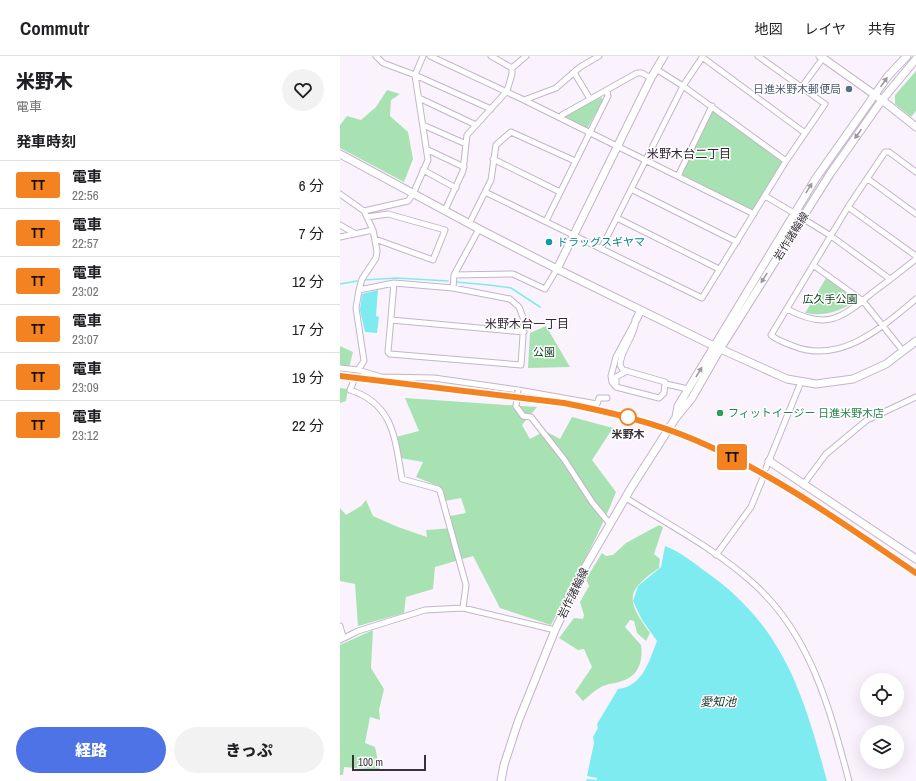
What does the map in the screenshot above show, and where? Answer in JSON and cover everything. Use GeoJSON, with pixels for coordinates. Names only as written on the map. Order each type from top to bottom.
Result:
{"type":"FeatureCollection","features":[{"type":"Feature","properties":{"kind":"main road"},"geometry":{"type":"LineString","coordinates":[[557,269],[651,78],[664,56]]}},
{"type":"Feature","properties":{"kind":"main road","name":"岩作諸輪線"},"geometry":{"type":"LineString","coordinates":[[501,781],[504,765],[514,734],[555,630],[584,569],[675,419],[692,398],[717,347],[794,213],[835,149],[888,76],[907,56]]}},
{"type":"Feature","properties":{"kind":"main road"},"geometry":{"type":"LineString","coordinates":[[823,57],[916,127]]}},
{"type":"Feature","properties":{"kind":"main road","name":"岩作諸輪線"},"geometry":{"type":"LineString","coordinates":[[675,419],[678,406],[688,389],[835,167],[882,100],[916,59]]}},
{"type":"Feature","properties":{"kind":"main road"},"geometry":{"type":"LineString","coordinates":[[340,154],[469,224],[557,269],[775,374],[801,382],[830,384],[853,380],[886,364],[916,341]]}},
{"type":"Feature","properties":{"kind":"main road"},"geometry":{"type":"LineString","coordinates":[[636,320],[641,310]]}},
{"type":"Feature","properties":{"kind":"main road"},"geometry":{"type":"LineString","coordinates":[[768,465],[803,484],[916,559]]}},
{"type":"Feature","properties":{"kind":"street"},"geometry":{"type":"LineString","coordinates":[[376,56],[383,64],[415,75],[491,109]]}},
{"type":"Feature","properties":{"kind":"street"},"geometry":{"type":"LineString","coordinates":[[364,211],[408,201],[413,194],[428,160],[428,150],[415,75],[423,56]]}},
{"type":"Feature","properties":{"kind":"street"},"geometry":{"type":"LineString","coordinates":[[430,56],[507,91],[754,214]]}},
{"type":"Feature","properties":{"kind":"street"},"geometry":{"type":"LineString","coordinates":[[491,56],[512,68]]}},
{"type":"Feature","properties":{"kind":"street"},"geometry":{"type":"LineString","coordinates":[[445,210],[464,167],[467,135],[507,91],[512,74],[512,68],[526,56]]}},
{"type":"Feature","properties":{"kind":"street"},"geometry":{"type":"LineString","coordinates":[[524,100],[553,90],[575,74],[580,67],[599,56]]}},
{"type":"Feature","properties":{"kind":"street"},"geometry":{"type":"LineString","coordinates":[[485,192],[700,298],[704,297],[786,161],[825,104],[758,56]]}},
{"type":"Feature","properties":{"kind":"street"},"geometry":{"type":"LineString","coordinates":[[601,249],[683,86],[702,57],[805,133]]}},
{"type":"Feature","properties":{"kind":"street"},"geometry":{"type":"LineString","coordinates":[[802,88],[823,57]]}},
{"type":"Feature","properties":{"kind":"street"},"geometry":{"type":"LineString","coordinates":[[656,69],[712,106],[786,161]]}},
{"type":"Feature","properties":{"kind":"street"},"geometry":{"type":"LineString","coordinates":[[560,118],[590,99],[639,72],[651,78]]}},
{"type":"Feature","properties":{"kind":"street"},"geometry":{"type":"LineString","coordinates":[[575,74],[590,99]]}},
{"type":"Feature","properties":{"kind":"street"},"geometry":{"type":"LineString","coordinates":[[546,221],[608,96],[607,91]]}},
{"type":"Feature","properties":{"kind":"street"},"geometry":{"type":"LineString","coordinates":[[419,98],[476,125]]}},
{"type":"Feature","properties":{"kind":"street"},"geometry":{"type":"LineString","coordinates":[[678,176],[712,106]]}},
{"type":"Feature","properties":{"kind":"street"},"geometry":{"type":"LineString","coordinates":[[423,125],[466,144]]}},
{"type":"Feature","properties":{"kind":"street"},"geometry":{"type":"LineString","coordinates":[[469,224],[491,180],[496,145],[509,133],[513,132],[575,161]]}},
{"type":"Feature","properties":{"kind":"street"},"geometry":{"type":"LineString","coordinates":[[428,150],[464,167]]}},
{"type":"Feature","properties":{"kind":"street"},"geometry":{"type":"LineString","coordinates":[[916,172],[887,152],[848,207],[772,336],[806,350],[825,350],[847,347],[862,340],[916,299]]}},
{"type":"Feature","properties":{"kind":"street"},"geometry":{"type":"LineString","coordinates":[[493,159],[560,192]]}},
{"type":"Feature","properties":{"kind":"street"},"geometry":{"type":"LineString","coordinates":[[423,170],[456,188]]}},
{"type":"Feature","properties":{"kind":"street"},"geometry":{"type":"LineString","coordinates":[[868,179],[916,214]]}},
{"type":"Feature","properties":{"kind":"street"},"geometry":{"type":"LineString","coordinates":[[631,189],[737,242]]}},
{"type":"Feature","properties":{"kind":"street"},"geometry":{"type":"LineString","coordinates":[[340,194],[364,211],[373,230],[375,239],[376,258],[362,280],[356,308],[364,361],[358,370]]}},
{"type":"Feature","properties":{"kind":"street"},"geometry":{"type":"LineString","coordinates":[[765,196],[794,213]]}},
{"type":"Feature","properties":{"kind":"street"},"geometry":{"type":"LineString","coordinates":[[848,207],[916,256]]}},
{"type":"Feature","properties":{"kind":"street"},"geometry":{"type":"LineString","coordinates":[[367,217],[388,214],[445,230],[433,260],[375,239]]}},
{"type":"Feature","properties":{"kind":"street"},"geometry":{"type":"LineString","coordinates":[[617,218],[720,269]]}},
{"type":"Feature","properties":{"kind":"street"},"geometry":{"type":"LineString","coordinates":[[802,218],[831,236],[890,279]]}},
{"type":"Feature","properties":{"kind":"street"},"geometry":{"type":"LineString","coordinates":[[340,225],[354,233]]}},
{"type":"Feature","properties":{"kind":"street"},"geometry":{"type":"LineString","coordinates":[[453,288],[454,275],[479,229]]}},
{"type":"Feature","properties":{"kind":"street"},"geometry":{"type":"LineString","coordinates":[[340,237],[373,230]]}},
{"type":"Feature","properties":{"kind":"street"},"geometry":{"type":"LineString","coordinates":[[787,309],[801,316],[824,320],[843,315],[853,310],[862,301],[916,259]]}},
{"type":"Feature","properties":{"kind":"street"},"geometry":{"type":"LineString","coordinates":[[813,265],[862,301],[903,351]]}},
{"type":"Feature","properties":{"kind":"street"},"geometry":{"type":"LineString","coordinates":[[454,275],[513,274],[546,289],[557,269]]}},
{"type":"Feature","properties":{"kind":"street"},"geometry":{"type":"LineString","coordinates":[[359,290],[394,283],[453,288],[510,299],[522,312],[524,332],[521,365],[390,354],[388,352],[394,283]]}},
{"type":"Feature","properties":{"kind":"street"},"geometry":{"type":"LineString","coordinates":[[391,320],[524,332]]}},
{"type":"Feature","properties":{"kind":"street"},"geometry":{"type":"LineString","coordinates":[[636,320],[634,331],[620,360],[621,368],[661,380],[666,384],[688,389]]}},
{"type":"Feature","properties":{"kind":"street"},"geometry":{"type":"LineString","coordinates":[[636,320],[616,357],[611,376],[612,382],[616,387],[656,398],[663,396],[666,384]]}},
{"type":"Feature","properties":{"kind":"street"},"geometry":{"type":"LineString","coordinates":[[340,368],[358,370],[381,377],[434,378],[518,390],[597,404],[599,398],[607,398]]}},
{"type":"Feature","properties":{"kind":"street"},"geometry":{"type":"LineString","coordinates":[[616,387],[616,377],[627,371]]}},
{"type":"Feature","properties":{"kind":"street"},"geometry":{"type":"LineString","coordinates":[[768,465],[801,382]]}},
{"type":"Feature","properties":{"kind":"street"},"geometry":{"type":"LineString","coordinates":[[353,383],[350,390],[364,395],[378,406],[389,419],[402,479],[438,489],[440,491],[466,585],[463,608]]}},
{"type":"Feature","properties":{"kind":"street"},"geometry":{"type":"LineString","coordinates":[[518,390],[516,406],[523,416],[531,418],[564,459],[598,511],[610,524]]}},
{"type":"Feature","properties":{"kind":"street"},"geometry":{"type":"LineString","coordinates":[[803,484],[826,454],[867,420],[916,397]]}},
{"type":"Feature","properties":{"kind":"street"},"geometry":{"type":"LineString","coordinates":[[716,555],[751,506],[762,480]]}},
{"type":"Feature","properties":{"kind":"street"},"geometry":{"type":"LineString","coordinates":[[626,498],[716,555],[755,585],[778,611],[805,651],[823,690],[849,781]]}},
{"type":"Feature","properties":{"kind":"street"},"geometry":{"type":"LineString","coordinates":[[340,626],[342,638],[425,610],[463,608],[555,630]]}},
{"type":"Feature","properties":{"kind":"green space"},"geometry":{"type":"Polygon","coordinates":[[[916,71],[916,111],[911,117],[895,104],[895,95],[916,71]]]}},
{"type":"Feature","properties":{"kind":"green space"},"geometry":{"type":"Polygon","coordinates":[[[387,90],[400,94],[391,100],[390,116],[408,132],[413,159],[404,182],[340,148],[340,125],[347,116],[361,120],[376,107],[387,90]]]}},
{"type":"Feature","properties":{"kind":"green space"},"geometry":{"type":"Polygon","coordinates":[[[601,97],[603,100],[587,129],[566,117],[567,115],[601,97]]]}},
{"type":"Feature","properties":{"kind":"green space"},"geometry":{"type":"Polygon","coordinates":[[[714,111],[782,160],[782,163],[754,210],[683,175],[682,173],[712,112],[714,111]]]}},
{"type":"Feature","properties":{"kind":"green space","name":"広久手公園"},"geometry":{"type":"Polygon","coordinates":[[[826,278],[858,300],[839,310],[826,314],[805,313],[826,278]]]}},
{"type":"Feature","properties":{"kind":"green space","name":"公園"},"geometry":{"type":"Polygon","coordinates":[[[546,326],[570,367],[528,368],[530,333],[546,326]]]}},
{"type":"Feature","properties":{"kind":"green space"},"geometry":{"type":"Polygon","coordinates":[[[340,346],[353,352],[349,368],[340,367],[340,346]]]}},
{"type":"Feature","properties":{"kind":"green space"},"geometry":{"type":"Polygon","coordinates":[[[340,388],[348,389],[346,401],[340,403],[340,388]]]}},
{"type":"Feature","properties":{"kind":"green space"},"geometry":{"type":"Polygon","coordinates":[[[405,398],[537,407],[522,425],[530,439],[545,431],[560,439],[572,417],[613,428],[592,460],[616,492],[593,543],[551,625],[500,608],[473,556],[435,567],[433,589],[406,597],[404,613],[358,626],[355,584],[340,581],[340,508],[346,515],[361,506],[366,500],[373,516],[427,537],[426,530],[453,528],[450,516],[466,513],[461,498],[445,501],[438,486],[416,477],[423,462],[400,458],[396,437],[419,431],[405,398]]]}},
{"type":"Feature","properties":{"kind":"green space"},"geometry":{"type":"Polygon","coordinates":[[[659,525],[663,527],[654,554],[660,559],[659,568],[640,584],[635,591],[633,598],[637,613],[650,633],[646,641],[637,633],[634,621],[630,620],[625,627],[641,645],[640,665],[635,673],[627,679],[603,686],[583,701],[575,692],[592,667],[584,649],[578,650],[559,638],[574,618],[583,619],[584,615],[580,602],[589,586],[586,579],[602,553],[606,556],[613,555],[626,543],[659,525]]]}},
{"type":"Feature","properties":{"kind":"green space"},"geometry":{"type":"Polygon","coordinates":[[[373,630],[371,668],[384,689],[379,710],[380,720],[370,717],[365,743],[375,747],[380,770],[344,767],[343,775],[340,775],[340,645],[373,630]]]}},
{"type":"Feature","properties":{"kind":"water"},"geometry":{"type":"Polygon","coordinates":[[[378,290],[376,316],[379,317],[377,333],[365,332],[360,310],[362,294],[378,290]]]}},
{"type":"Feature","properties":{"kind":"water","name":"愛知池"},"geometry":{"type":"Polygon","coordinates":[[[665,546],[688,558],[735,595],[756,617],[773,641],[788,666],[799,692],[827,781],[586,781],[587,779],[597,780],[597,778],[587,776],[594,743],[593,737],[598,728],[597,724],[618,689],[627,687],[639,678],[648,664],[657,641],[642,620],[633,601],[638,586],[661,567],[665,546]]]}},
{"type":"Feature","properties":{"kind":"waterway"},"geometry":{"type":"LineString","coordinates":[[364,280],[397,278],[448,281]]}},
{"type":"Feature","properties":{"kind":"waterway"},"geometry":{"type":"LineString","coordinates":[[340,284],[357,281]]}},
{"type":"Feature","properties":{"kind":"waterway"},"geometry":{"type":"LineString","coordinates":[[456,282],[511,288],[540,307]]}},
{"type":"Feature","properties":{"kind":"tunnel"},"geometry":{"type":"LineString","coordinates":[[353,383],[355,370]]}},
{"type":"Feature","properties":{"kind":"tunnel"},"geometry":{"type":"LineString","coordinates":[[762,480],[766,468]]}},
{"type":"Feature","properties":{"kind":"railway"},"geometry":{"type":"LineString","coordinates":[[340,376],[564,403],[622,415],[650,423],[710,446],[741,461],[801,496],[916,573]]}},
{"type":"Feature","properties":{"kind":"train","name":"TT"},"geometry":{"type":"LineString","coordinates":[[340,376],[564,403],[628,417],[678,433],[735,458],[790,489],[916,573]]}},
{"type":"Feature","properties":{"kind":"place","name":"日進米野木郵便局"},"geometry":{"type":"Point","coordinates":[849,89]}},
{"type":"Feature","properties":{"kind":"place","name":"ドラッグスギヤマ"},"geometry":{"type":"Point","coordinates":[549,242]}},
{"type":"Feature","properties":{"kind":"place","name":"フィットイージー 日進米野木店"},"geometry":{"type":"Point","coordinates":[720,413]}},
{"type":"Feature","properties":{"kind":"place","name":"米野木"},"geometry":{"type":"Point","coordinates":[628,417]}},
{"type":"Feature","properties":{"kind":"district","name":"米野木台二丁目"},"geometry":{"type":"Point","coordinates":[689,154]}},
{"type":"Feature","properties":{"kind":"district","name":"米野木台一丁目"},"geometry":{"type":"Point","coordinates":[527,324]}}]}
